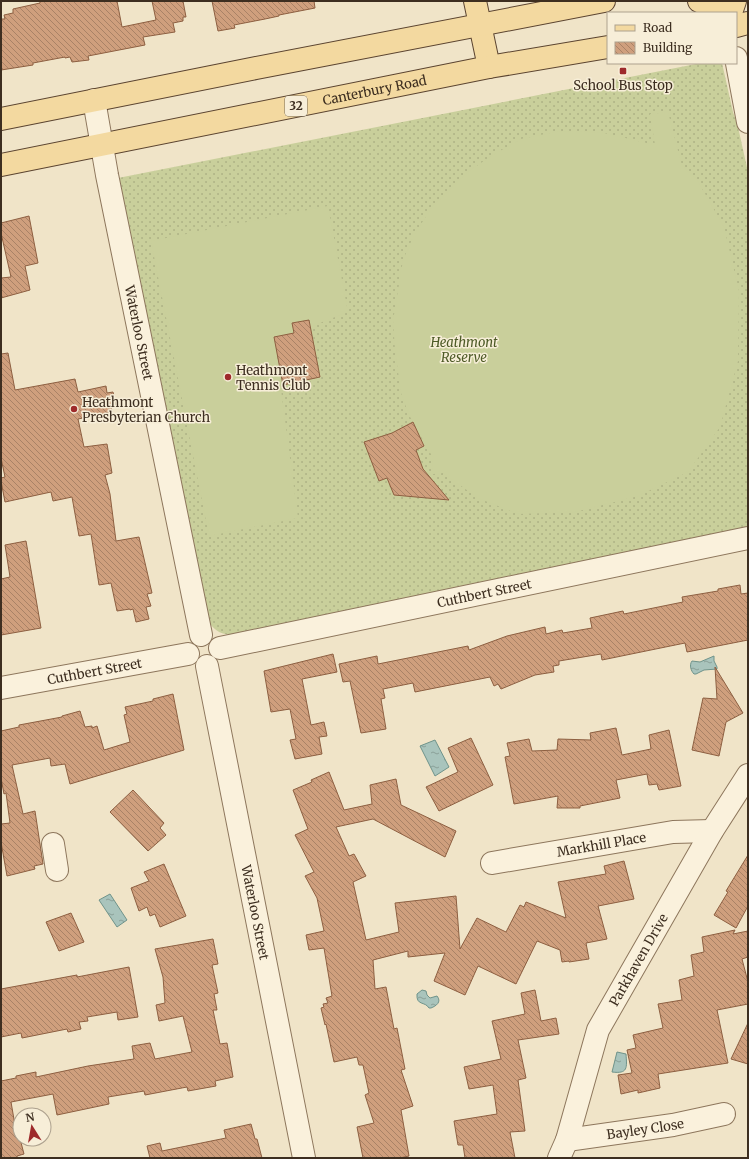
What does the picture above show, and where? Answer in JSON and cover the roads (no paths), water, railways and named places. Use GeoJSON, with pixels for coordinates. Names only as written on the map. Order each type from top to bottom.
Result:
{"type":"FeatureCollection","features":[{"type":"Feature","properties":{"kind":"main road"},"geometry":{"type":"LineString","coordinates":[[475,1],[489,67]]}},
{"type":"Feature","properties":{"kind":"main road"},"geometry":{"type":"LineString","coordinates":[[1,119],[604,1]]}},
{"type":"Feature","properties":{"kind":"main road"},"geometry":{"type":"LineString","coordinates":[[699,1],[715,8],[717,12]]}},
{"type":"Feature","properties":{"kind":"main road"},"geometry":{"type":"LineString","coordinates":[[732,12],[735,1]]}},
{"type":"Feature","properties":{"kind":"main road"},"geometry":{"type":"LineString","coordinates":[[737,26],[748,23]]}},
{"type":"Feature","properties":{"kind":"main road","name":"Canterbury Road"},"geometry":{"type":"LineString","coordinates":[[1,165],[489,67],[607,47]]}},
{"type":"Feature","properties":{"kind":"street"},"geometry":{"type":"LineString","coordinates":[[737,63],[748,122]]}},
{"type":"Feature","properties":{"kind":"street","name":"Waterloo Street"},"geometry":{"type":"LineString","coordinates":[[94,100],[106,170],[201,635]]}},
{"type":"Feature","properties":{"kind":"street","name":"Cuthbert Street"},"geometry":{"type":"LineString","coordinates":[[220,648],[748,538]]}},
{"type":"Feature","properties":{"kind":"street"},"geometry":{"type":"LineString","coordinates":[[201,635],[213,637],[220,648],[220,654],[217,660],[207,666],[194,664],[190,660],[188,654],[190,641],[201,635]]}},
{"type":"Feature","properties":{"kind":"street","name":"Cuthbert Street"},"geometry":{"type":"LineString","coordinates":[[1,688],[188,654]]}},
{"type":"Feature","properties":{"kind":"street","name":"Waterloo Street"},"geometry":{"type":"LineString","coordinates":[[207,666],[304,1158]]}},
{"type":"Feature","properties":{"kind":"street","name":"Parkhaven Drive"},"geometry":{"type":"LineString","coordinates":[[563,1149],[598,1030],[712,831],[748,775]]}},
{"type":"Feature","properties":{"kind":"street","name":"Markhill Place"},"geometry":{"type":"LineString","coordinates":[[492,863],[673,832],[712,831]]}},
{"type":"Feature","properties":{"kind":"street"},"geometry":{"type":"LineString","coordinates":[[52,844],[56,870]]}},
{"type":"Feature","properties":{"kind":"street","name":"Bayley Close"},"geometry":{"type":"LineString","coordinates":[[563,1149],[724,1114]]}},
{"type":"Feature","properties":{"kind":"water"},"geometry":{"type":"Polygon","coordinates":[[[714,656],[717,669],[704,670],[696,674],[693,673],[691,670],[692,661],[700,662],[714,656]]]}},
{"type":"Feature","properties":{"kind":"water"},"geometry":{"type":"Polygon","coordinates":[[[435,740],[449,767],[435,776],[420,746],[435,740]]]}},
{"type":"Feature","properties":{"kind":"water"},"geometry":{"type":"Polygon","coordinates":[[[110,894],[127,920],[117,927],[99,900],[110,894]]]}},
{"type":"Feature","properties":{"kind":"water"},"geometry":{"type":"Polygon","coordinates":[[[422,990],[426,991],[430,998],[437,996],[439,1000],[438,1004],[429,1008],[419,1002],[417,994],[422,990]]]}},
{"type":"Feature","properties":{"kind":"water"},"geometry":{"type":"Polygon","coordinates":[[[617,1052],[626,1054],[626,1066],[624,1071],[612,1072],[617,1052]]]}},
{"type":"Feature","properties":{"kind":"place","name":"School Bus Stop"},"geometry":{"type":"Point","coordinates":[623,71]}},
{"type":"Feature","properties":{"kind":"place","name":"Heathmont Tennis Club"},"geometry":{"type":"Point","coordinates":[228,377]}},
{"type":"Feature","properties":{"kind":"place","name":"Heathmont Presbyterian Church"},"geometry":{"type":"Point","coordinates":[74,409]}},
{"type":"Feature","properties":{"kind":"park label","name":"Heathmont Reserve"},"geometry":{"type":"Point","coordinates":[464,350]}}]}
